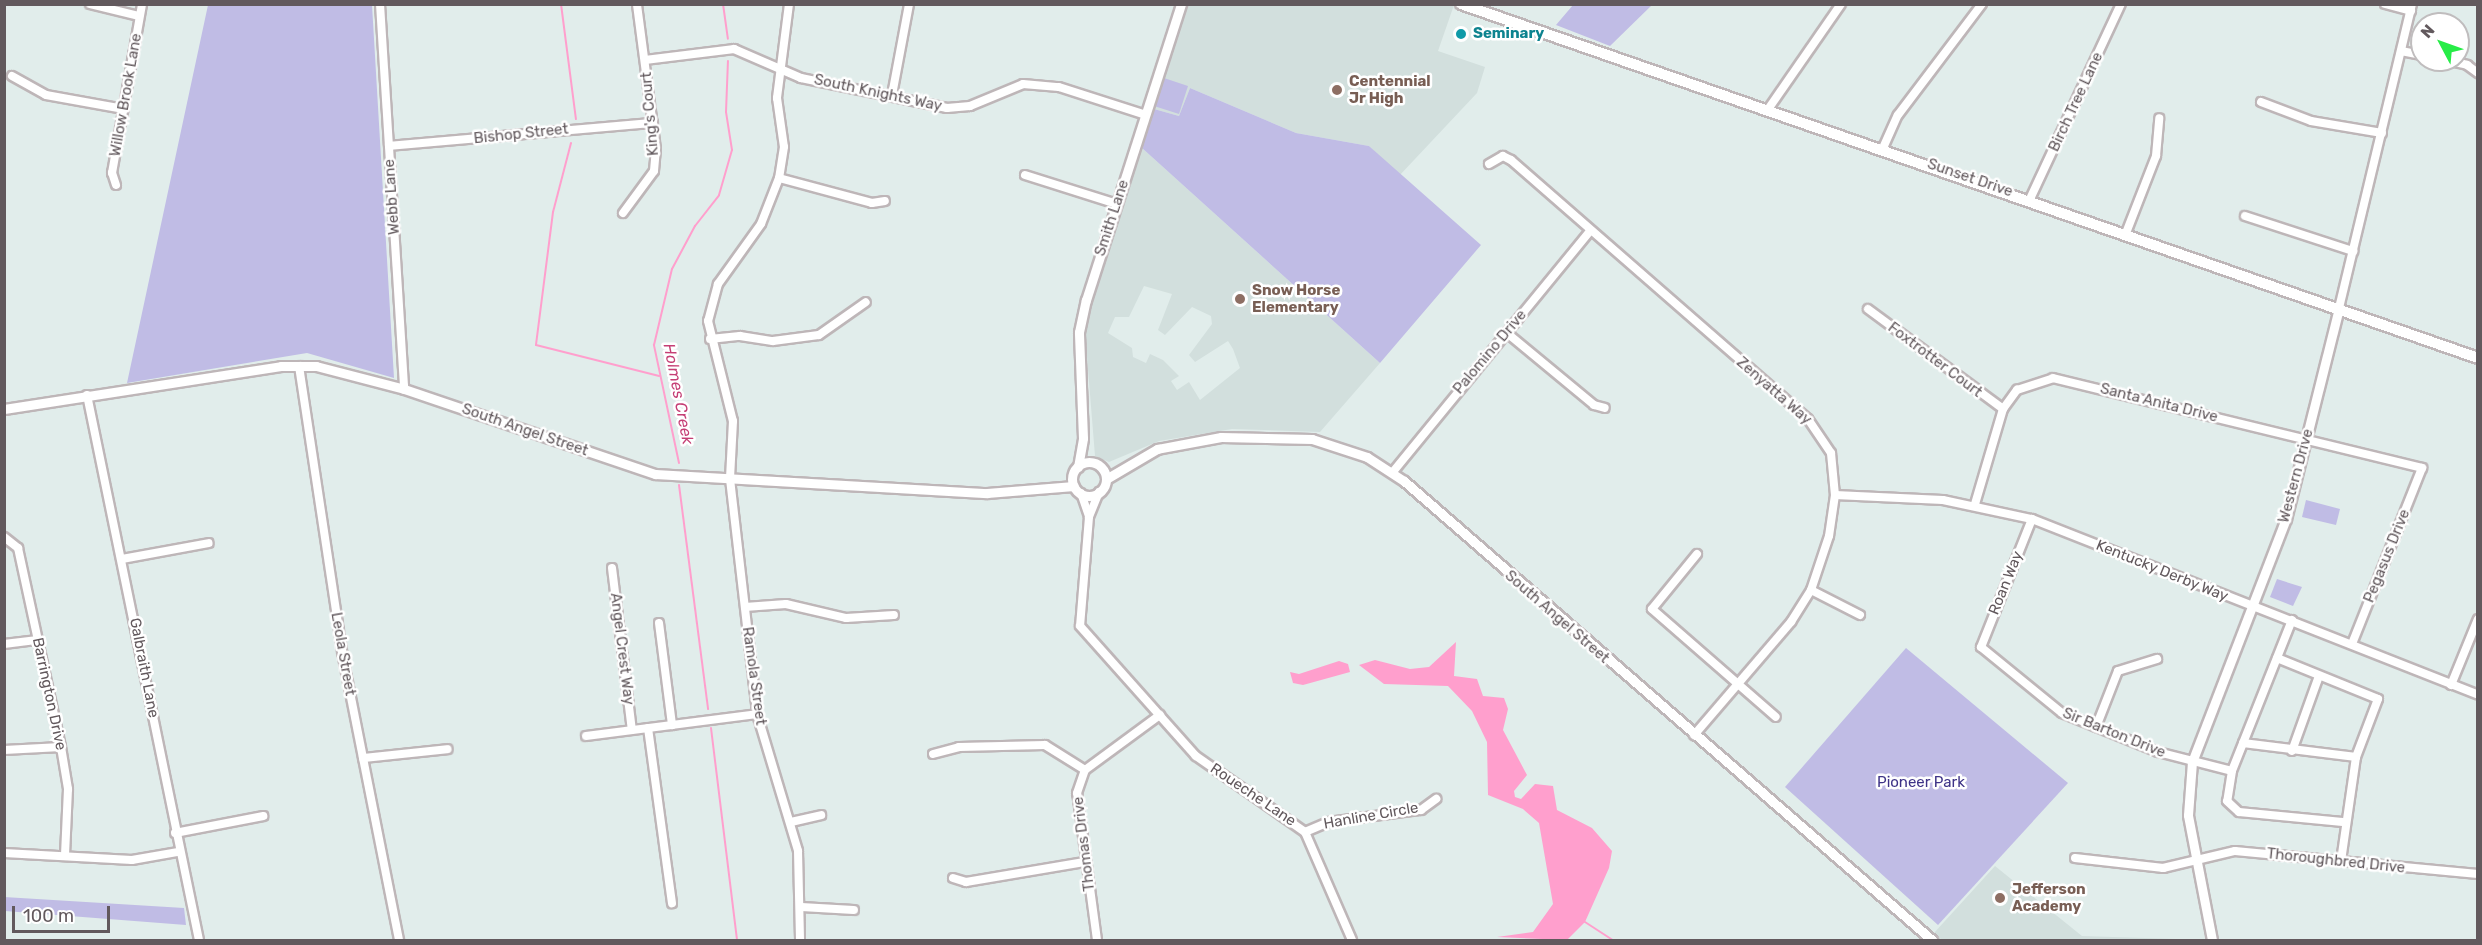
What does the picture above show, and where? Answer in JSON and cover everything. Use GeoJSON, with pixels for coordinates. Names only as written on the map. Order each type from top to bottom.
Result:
{"type":"FeatureCollection","features":[{"type":"Feature","properties":{"kind":"main road","name":"Sunset Drive"},"geometry":{"type":"LineString","coordinates":[[1461,4],[1769,108],[2478,358]]}},
{"type":"Feature","properties":{"kind":"street"},"geometry":{"type":"LineString","coordinates":[[90,4],[140,16]]}},
{"type":"Feature","properties":{"kind":"street","name":"Willow Brook Lane"},"geometry":{"type":"LineString","coordinates":[[116,185],[112,173],[142,4]]}},
{"type":"Feature","properties":{"kind":"street","name":"Webb Lane"},"geometry":{"type":"LineString","coordinates":[[380,4],[404,388]]}},
{"type":"Feature","properties":{"kind":"street","name":"King's Court"},"geometry":{"type":"LineString","coordinates":[[623,213],[654,171],[653,123],[637,4]]}},
{"type":"Feature","properties":{"kind":"street","name":"Ramola Street"},"geometry":{"type":"LineString","coordinates":[[789,4],[777,98],[784,147],[779,178],[761,224],[718,284],[708,321],[710,339],[733,421],[730,478],[757,714],[791,822],[801,877],[800,940]]}},
{"type":"Feature","properties":{"kind":"street"},"geometry":{"type":"LineString","coordinates":[[892,95],[909,4]]}},
{"type":"Feature","properties":{"kind":"street","name":"Smith Lane"},"geometry":{"type":"LineString","coordinates":[[1077,490],[1076,469],[1083,438],[1079,332],[1181,4]]}},
{"type":"Feature","properties":{"kind":"street"},"geometry":{"type":"LineString","coordinates":[[1769,108],[1841,4]]}},
{"type":"Feature","properties":{"kind":"street"},"geometry":{"type":"LineString","coordinates":[[1883,148],[1898,115],[1982,4]]}},
{"type":"Feature","properties":{"kind":"street","name":"Birch Tree Lane"},"geometry":{"type":"LineString","coordinates":[[2030,199],[2121,4]]}},
{"type":"Feature","properties":{"kind":"street"},"geometry":{"type":"LineString","coordinates":[[2385,4],[2412,8]]}},
{"type":"Feature","properties":{"kind":"street","name":"Western Drive"},"geometry":{"type":"LineString","coordinates":[[2212,940],[2188,815],[2192,762],[2286,519],[2412,8]]}},
{"type":"Feature","properties":{"kind":"street","name":"South Knights Way"},"geometry":{"type":"LineString","coordinates":[[645,60],[734,49],[801,78],[947,108],[970,106],[1023,84],[1050,86],[1146,115]]}},
{"type":"Feature","properties":{"kind":"street"},"geometry":{"type":"LineString","coordinates":[[2402,51],[2410,53]]}},
{"type":"Feature","properties":{"kind":"street"},"geometry":{"type":"LineString","coordinates":[[12,76],[46,95],[124,109]]}},
{"type":"Feature","properties":{"kind":"street"},"geometry":{"type":"LineString","coordinates":[[2261,102],[2311,121],[2382,133]]}},
{"type":"Feature","properties":{"kind":"street"},"geometry":{"type":"LineString","coordinates":[[2126,233],[2156,156],[2159,118]]}},
{"type":"Feature","properties":{"kind":"street","name":"Bishop Street"},"geometry":{"type":"LineString","coordinates":[[389,146],[653,123]]}},
{"type":"Feature","properties":{"kind":"street","name":"Zenyatta Way"},"geometry":{"type":"LineString","coordinates":[[1489,164],[1503,156],[1511,160],[1823,436],[1831,453],[1834,495],[1829,536],[1811,590],[1791,622],[1694,735]]}},
{"type":"Feature","properties":{"kind":"street"},"geometry":{"type":"LineString","coordinates":[[1025,175],[1117,204]]}},
{"type":"Feature","properties":{"kind":"street"},"geometry":{"type":"LineString","coordinates":[[779,178],[872,203],[885,201]]}},
{"type":"Feature","properties":{"kind":"street"},"geometry":{"type":"LineString","coordinates":[[2245,216],[2353,251]]}},
{"type":"Feature","properties":{"kind":"street","name":"Palomino Drive"},"geometry":{"type":"LineString","coordinates":[[1392,473],[1590,231]]}},
{"type":"Feature","properties":{"kind":"street"},"geometry":{"type":"LineString","coordinates":[[710,339],[740,336],[773,341],[819,335],[866,302]]}},
{"type":"Feature","properties":{"kind":"street","name":"Foxtrotter Court"},"geometry":{"type":"LineString","coordinates":[[1868,309],[2003,409]]}},
{"type":"Feature","properties":{"kind":"street"},"geometry":{"type":"LineString","coordinates":[[1508,333],[1594,405],[1605,408]]}},
{"type":"Feature","properties":{"kind":"street","name":"South Angel Street"},"geometry":{"type":"LineString","coordinates":[[4,409],[87,395],[300,366],[404,388],[655,474],[987,492],[1050,485],[1099,492]]}},
{"type":"Feature","properties":{"kind":"street","name":"Leola Street"},"geometry":{"type":"LineString","coordinates":[[300,366],[342,652],[399,940]]}},
{"type":"Feature","properties":{"kind":"street","name":"Santa Anita Drive"},"geometry":{"type":"LineString","coordinates":[[1975,504],[2003,409],[2017,390],[2036,380],[2053,378],[2306,442],[2422,468]]}},
{"type":"Feature","properties":{"kind":"street","name":"Galbraith Lane"},"geometry":{"type":"LineString","coordinates":[[87,395],[122,559],[178,852],[199,940]]}},
{"type":"Feature","properties":{"kind":"street","name":"South Angel Street"},"geometry":{"type":"LineString","coordinates":[[1106,479],[1128,463],[1178,444],[1269,435],[1333,443],[1392,473],[1932,940]]}},
{"type":"Feature","properties":{"kind":"street","name":"Smith Lane"},"geometry":{"type":"LineString","coordinates":[[1083,438],[1106,479]]}},
{"type":"Feature","properties":{"kind":"street","name":"South Angel Street"},"geometry":{"type":"LineString","coordinates":[[1050,485],[1076,469],[1128,463]]}},
{"type":"Feature","properties":{"kind":"street","name":"Pegasus Drive"},"geometry":{"type":"LineString","coordinates":[[2352,644],[2422,468]]}},
{"type":"Feature","properties":{"kind":"street"},"geometry":{"type":"LineString","coordinates":[[1089,517],[1106,479]]}},
{"type":"Feature","properties":{"kind":"street"},"geometry":{"type":"LineString","coordinates":[[1077,490],[1089,517]]}},
{"type":"Feature","properties":{"kind":"street","name":"Kentucky Derby Way"},"geometry":{"type":"LineString","coordinates":[[1834,495],[1975,504],[2032,519],[2478,695]]}},
{"type":"Feature","properties":{"kind":"street","name":"Roueche Lane"},"geometry":{"type":"LineString","coordinates":[[1089,517],[1079,615],[1088,637],[1196,756],[1305,832],[1353,940]]}},
{"type":"Feature","properties":{"kind":"street","name":"Roan Way"},"geometry":{"type":"LineString","coordinates":[[1981,647],[2032,519]]}},
{"type":"Feature","properties":{"kind":"street","name":"Barrington Drive"},"geometry":{"type":"LineString","coordinates":[[6,537],[18,549],[61,747],[68,789],[65,856]]}},
{"type":"Feature","properties":{"kind":"street"},"geometry":{"type":"LineString","coordinates":[[122,559],[209,543]]}},
{"type":"Feature","properties":{"kind":"street"},"geometry":{"type":"LineString","coordinates":[[1697,554],[1652,609],[1776,717]]}},
{"type":"Feature","properties":{"kind":"street","name":"Angel Crest Way"},"geometry":{"type":"LineString","coordinates":[[612,568],[632,730]]}},
{"type":"Feature","properties":{"kind":"street"},"geometry":{"type":"LineString","coordinates":[[1811,590],[1860,615]]}},
{"type":"Feature","properties":{"kind":"street"},"geometry":{"type":"LineString","coordinates":[[745,607],[786,604],[846,618],[894,615]]}},
{"type":"Feature","properties":{"kind":"street"},"geometry":{"type":"LineString","coordinates":[[2451,684],[2478,619]]}},
{"type":"Feature","properties":{"kind":"street"},"geometry":{"type":"LineString","coordinates":[[2292,620],[2232,771],[2231,808],[2343,822]]}},
{"type":"Feature","properties":{"kind":"street"},"geometry":{"type":"LineString","coordinates":[[659,623],[672,725]]}},
{"type":"Feature","properties":{"kind":"street"},"geometry":{"type":"LineString","coordinates":[[4,644],[38,640]]}},
{"type":"Feature","properties":{"kind":"street","name":"Sir Barton Drive"},"geometry":{"type":"LineString","coordinates":[[1981,647],[2062,713],[2192,762],[2232,771]]}},
{"type":"Feature","properties":{"kind":"street"},"geometry":{"type":"LineString","coordinates":[[2277,658],[2378,699],[2356,757],[2343,822],[2341,861]]}},
{"type":"Feature","properties":{"kind":"street"},"geometry":{"type":"LineString","coordinates":[[2096,727],[2118,671],[2157,659]]}},
{"type":"Feature","properties":{"kind":"street"},"geometry":{"type":"LineString","coordinates":[[2292,751],[2319,676]]}},
{"type":"Feature","properties":{"kind":"street"},"geometry":{"type":"LineString","coordinates":[[586,736],[757,714]]}},
{"type":"Feature","properties":{"kind":"street"},"geometry":{"type":"LineString","coordinates":[[933,754],[959,747],[1045,745],[1085,770],[1160,715]]}},
{"type":"Feature","properties":{"kind":"street"},"geometry":{"type":"LineString","coordinates":[[648,728],[672,903]]}},
{"type":"Feature","properties":{"kind":"street"},"geometry":{"type":"LineString","coordinates":[[2243,743],[2292,751],[2356,757]]}},
{"type":"Feature","properties":{"kind":"street"},"geometry":{"type":"LineString","coordinates":[[4,750],[61,747]]}},
{"type":"Feature","properties":{"kind":"street"},"geometry":{"type":"LineString","coordinates":[[363,758],[448,749]]}},
{"type":"Feature","properties":{"kind":"street","name":"Thomas Drive"},"geometry":{"type":"LineString","coordinates":[[1085,770],[1077,793],[1084,862],[1097,940]]}},
{"type":"Feature","properties":{"kind":"street","name":"Hanline Circle"},"geometry":{"type":"LineString","coordinates":[[1305,832],[1328,822],[1421,810],[1436,799]]}},
{"type":"Feature","properties":{"kind":"street"},"geometry":{"type":"LineString","coordinates":[[791,822],[822,815]]}},
{"type":"Feature","properties":{"kind":"street"},"geometry":{"type":"LineString","coordinates":[[175,833],[263,816]]}},
{"type":"Feature","properties":{"kind":"street","name":"Thoroughbred Drive"},"geometry":{"type":"LineString","coordinates":[[2075,858],[2163,868],[2235,851],[2478,874]]}},
{"type":"Feature","properties":{"kind":"street"},"geometry":{"type":"LineString","coordinates":[[4,853],[132,860],[178,852]]}},
{"type":"Feature","properties":{"kind":"street"},"geometry":{"type":"LineString","coordinates":[[953,878],[966,882],[1084,862]]}},
{"type":"Feature","properties":{"kind":"street"},"geometry":{"type":"LineString","coordinates":[[801,908],[854,910]]}},
{"type":"Feature","properties":{"kind":"shaded area","name":"Centennial Jr High"},"geometry":{"type":"Polygon","coordinates":[[[1185,5],[1454,5],[1438,51],[1485,67],[1477,93],[1399,176],[1369,146],[1296,133],[1190,88],[1179,116],[1154,109],[1185,5]]]}},
{"type":"Feature","properties":{"kind":"shaded area","name":"Snow Horse Elementary"},"geometry":{"type":"Polygon","coordinates":[[[1142,148],[1380,363],[1320,432],[1232,429],[1159,441],[1109,462],[1095,456],[1085,332],[1088,305],[1142,148]],[[1144,286],[1129,317],[1115,317],[1108,333],[1132,348],[1133,357],[1146,363],[1150,354],[1163,360],[1179,376],[1171,381],[1177,390],[1189,382],[1200,400],[1240,368],[1228,341],[1195,362],[1189,355],[1212,324],[1211,316],[1192,307],[1165,335],[1158,330],[1172,294],[1144,286]]]}},
{"type":"Feature","properties":{"kind":"shaded area"},"geometry":{"type":"Polygon","coordinates":[[[1456,642],[1454,676],[1477,679],[1483,696],[1504,698],[1508,709],[1503,730],[1527,775],[1514,791],[1515,797],[1521,799],[1535,784],[1553,786],[1557,810],[1592,828],[1612,851],[1609,868],[1585,922],[1567,940],[1497,937],[1533,932],[1553,904],[1539,823],[1523,809],[1488,795],[1487,742],[1472,711],[1448,686],[1384,684],[1359,665],[1375,660],[1410,669],[1429,667],[1456,642]]]}},
{"type":"Feature","properties":{"kind":"shaded area"},"geometry":{"type":"Polygon","coordinates":[[[1339,661],[1348,664],[1350,672],[1303,685],[1293,683],[1290,672],[1299,674],[1339,661]]]}},
{"type":"Feature","properties":{"kind":"shaded area","name":"Jefferson Academy"},"geometry":{"type":"Polygon","coordinates":[[[1995,866],[2082,936],[2207,940],[1942,940],[1934,933],[1995,866]]]}},
{"type":"Feature","properties":{"kind":"green space"},"geometry":{"type":"Polygon","coordinates":[[[208,5],[372,5],[394,378],[307,353],[127,383],[208,5]]]}},
{"type":"Feature","properties":{"kind":"green space"},"geometry":{"type":"Polygon","coordinates":[[[1573,5],[1652,5],[1610,46],[1556,25],[1573,5]]]}},
{"type":"Feature","properties":{"kind":"green space"},"geometry":{"type":"Polygon","coordinates":[[[1164,78],[1188,86],[1179,114],[1154,106],[1164,78]]]}},
{"type":"Feature","properties":{"kind":"green space"},"geometry":{"type":"Polygon","coordinates":[[[1190,88],[1296,133],[1369,146],[1481,245],[1380,363],[1142,148],[1154,109],[1179,116],[1190,88]]]}},
{"type":"Feature","properties":{"kind":"green space"},"geometry":{"type":"Polygon","coordinates":[[[2306,500],[2340,509],[2336,525],[2302,517],[2306,500]]]}},
{"type":"Feature","properties":{"kind":"green space"},"geometry":{"type":"Polygon","coordinates":[[[2277,579],[2302,587],[2293,606],[2270,597],[2277,579]]]}},
{"type":"Feature","properties":{"kind":"green space","name":"Pioneer Park"},"geometry":{"type":"Polygon","coordinates":[[[1906,648],[2068,783],[1938,925],[1785,787],[1906,648]]]}},
{"type":"Feature","properties":{"kind":"green space"},"geometry":{"type":"Polygon","coordinates":[[[4,897],[184,908],[186,925],[5,911],[4,897]]]}},
{"type":"Feature","properties":{"kind":"waterway"},"geometry":{"type":"LineString","coordinates":[[561,4],[576,119]]}},
{"type":"Feature","properties":{"kind":"waterway","name":"Holmes Creek"},"geometry":{"type":"LineString","coordinates":[[723,4],[728,39]]}},
{"type":"Feature","properties":{"kind":"waterway","name":"Holmes Creek"},"geometry":{"type":"LineString","coordinates":[[679,463],[654,345],[672,269],[695,226],[719,195],[732,150],[726,112],[728,61]]}},
{"type":"Feature","properties":{"kind":"waterway"},"geometry":{"type":"LineString","coordinates":[[571,143],[553,212],[536,345],[659,376]]}},
{"type":"Feature","properties":{"kind":"waterway","name":"Holmes Creek"},"geometry":{"type":"LineString","coordinates":[[679,485],[708,709]]}},
{"type":"Feature","properties":{"kind":"waterway","name":"Holmes Creek"},"geometry":{"type":"LineString","coordinates":[[711,728],[737,940]]}},
{"type":"Feature","properties":{"kind":"waterway"},"geometry":{"type":"LineString","coordinates":[[1585,922],[1613,940]]}},
{"type":"Feature","properties":{"kind":"place","name":"Seminary"},"geometry":{"type":"Point","coordinates":[1461,34]}},
{"type":"Feature","properties":{"kind":"place","name":"Centennial Jr High"},"geometry":{"type":"Point","coordinates":[1337,90]}},
{"type":"Feature","properties":{"kind":"place","name":"Snow Horse Elementary"},"geometry":{"type":"Point","coordinates":[1240,299]}},
{"type":"Feature","properties":{"kind":"place","name":"Jefferson Academy"},"geometry":{"type":"Point","coordinates":[2000,898]}}]}
